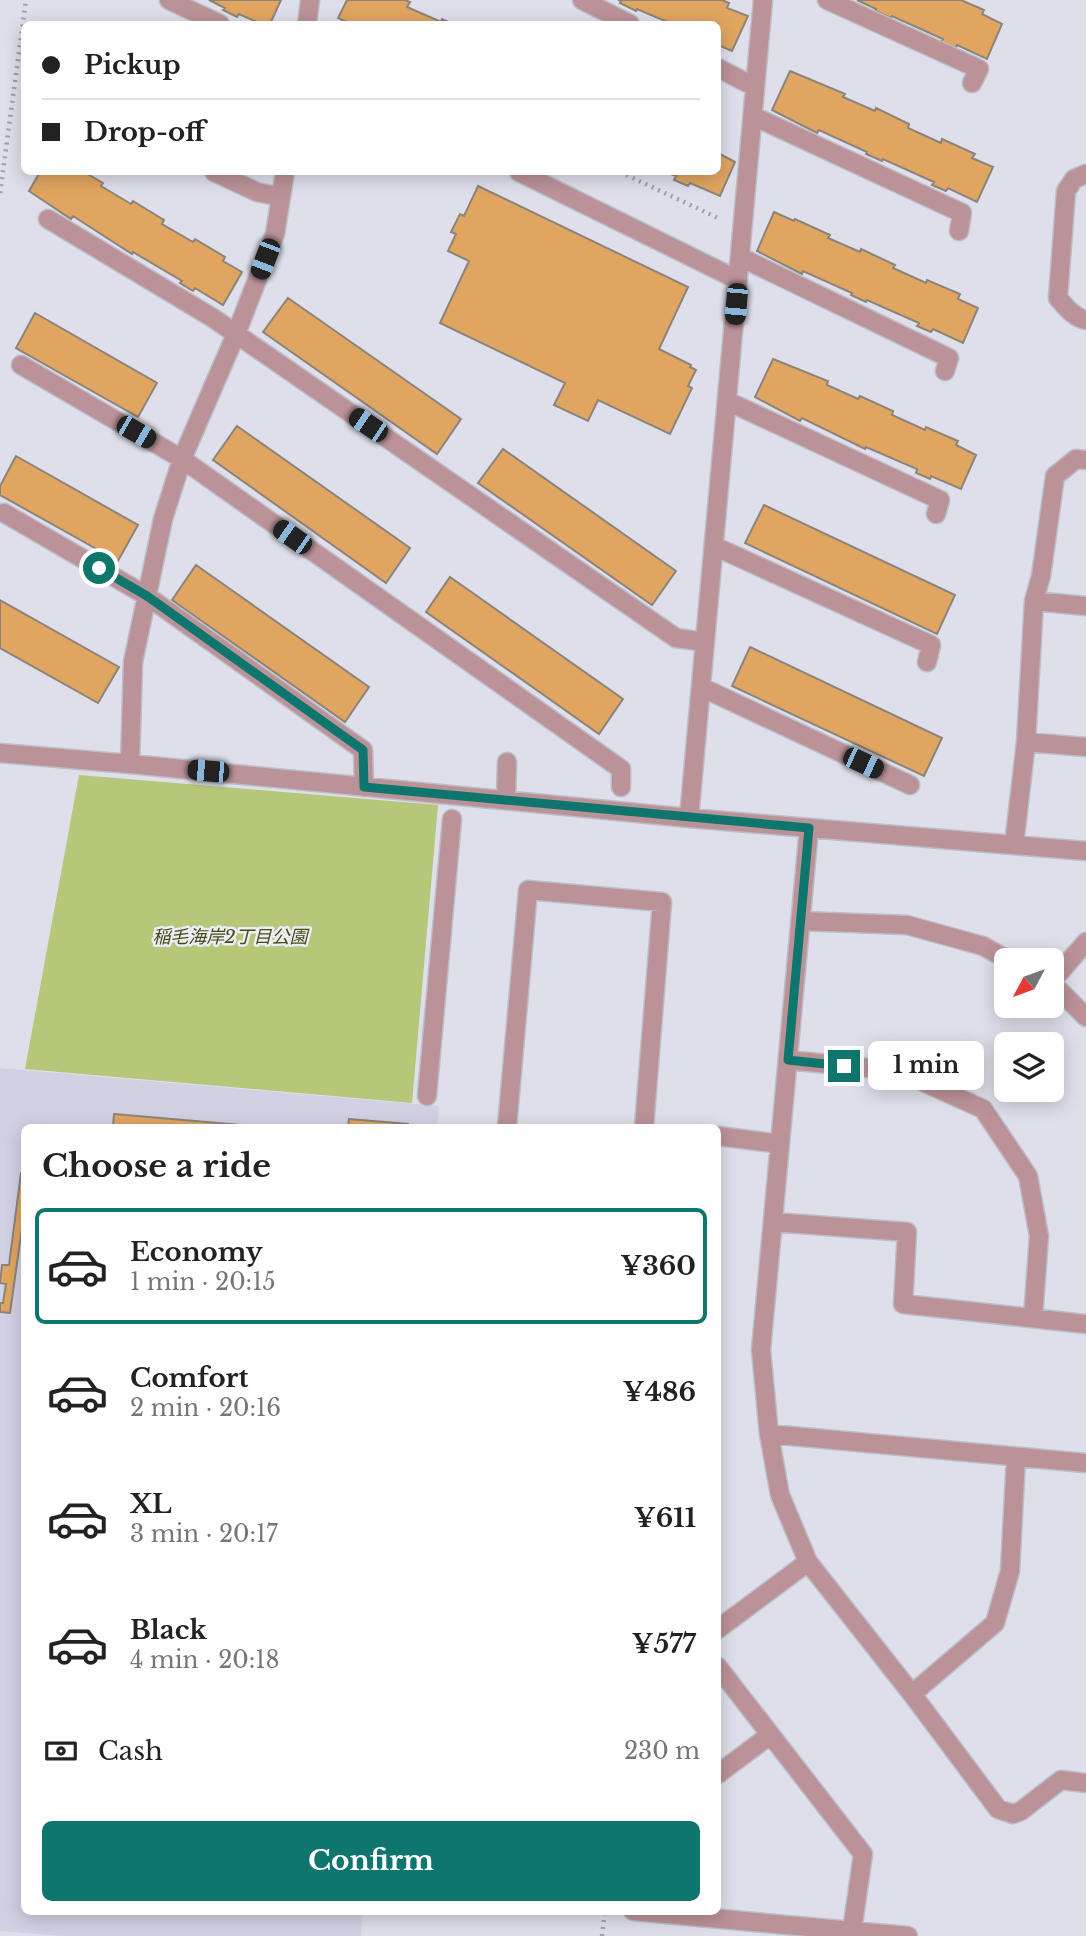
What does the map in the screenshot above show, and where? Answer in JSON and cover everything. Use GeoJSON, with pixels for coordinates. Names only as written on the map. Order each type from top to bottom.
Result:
{"type":"FeatureCollection","features":[{"type":"Feature","properties":{"kind":"street"},"geometry":{"type":"LineString","coordinates":[[169,0],[214,21]]}},
{"type":"Feature","properties":{"kind":"street"},"geometry":{"type":"LineString","coordinates":[[307,21],[310,0]]}},
{"type":"Feature","properties":{"kind":"street"},"geometry":{"type":"LineString","coordinates":[[582,0],[624,21]]}},
{"type":"Feature","properties":{"kind":"street"},"geometry":{"type":"LineString","coordinates":[[689,818],[764,0]]}},
{"type":"Feature","properties":{"kind":"street"},"geometry":{"type":"LineString","coordinates":[[827,0],[979,69],[972,83]]}},
{"type":"Feature","properties":{"kind":"street"},"geometry":{"type":"LineString","coordinates":[[721,70],[755,87]]}},
{"type":"Feature","properties":{"kind":"street"},"geometry":{"type":"LineString","coordinates":[[753,116],[962,213],[958,230]]}},
{"type":"Feature","properties":{"kind":"street"},"geometry":{"type":"LineString","coordinates":[[1086,174],[1074,179],[1066,191],[1058,298],[1069,311],[1086,320]]}},
{"type":"Feature","properties":{"kind":"street"},"geometry":{"type":"LineString","coordinates":[[220,175],[257,192],[281,197]]}},
{"type":"Feature","properties":{"kind":"street"},"geometry":{"type":"LineString","coordinates":[[130,764],[133,662],[163,519],[182,459],[236,334],[275,234],[285,175]]}},
{"type":"Feature","properties":{"kind":"street"},"geometry":{"type":"LineString","coordinates":[[525,175],[738,280]]}},
{"type":"Feature","properties":{"kind":"street"},"geometry":{"type":"LineString","coordinates":[[48,219],[236,334],[676,638],[705,642]]}},
{"type":"Feature","properties":{"kind":"street"},"geometry":{"type":"LineString","coordinates":[[740,257],[949,358],[945,370]]}},
{"type":"Feature","properties":{"kind":"street"},"geometry":{"type":"LineString","coordinates":[[21,365],[182,459],[621,769],[621,787]]}},
{"type":"Feature","properties":{"kind":"street"},"geometry":{"type":"LineString","coordinates":[[727,401],[940,500],[936,514]]}},
{"type":"Feature","properties":{"kind":"street"},"geometry":{"type":"LineString","coordinates":[[1014,845],[1026,742],[1034,601],[1041,576],[1055,476],[1076,459],[1086,460]]}},
{"type":"Feature","properties":{"kind":"street"},"geometry":{"type":"LineString","coordinates":[[5,513],[147,596],[363,750],[364,787]]}},
{"type":"Feature","properties":{"kind":"street"},"geometry":{"type":"LineString","coordinates":[[714,546],[931,645],[927,663]]}},
{"type":"Feature","properties":{"kind":"street"},"geometry":{"type":"LineString","coordinates":[[1034,601],[1086,606]]}},
{"type":"Feature","properties":{"kind":"street"},"geometry":{"type":"LineString","coordinates":[[701,687],[910,785]]}},
{"type":"Feature","properties":{"kind":"street"},"geometry":{"type":"LineString","coordinates":[[1026,742],[1086,747]]}},
{"type":"Feature","properties":{"kind":"street"},"geometry":{"type":"LineString","coordinates":[[0,753],[689,818],[1086,851]]}},
{"type":"Feature","properties":{"kind":"street"},"geometry":{"type":"LineString","coordinates":[[506,800],[507,762]]}},
{"type":"Feature","properties":{"kind":"street"},"geometry":{"type":"LineString","coordinates":[[427,1096],[452,819]]}},
{"type":"Feature","properties":{"kind":"street"},"geometry":{"type":"LineString","coordinates":[[809,828],[761,1350],[769,1434],[780,1495],[808,1562],[998,1810],[1013,1814],[1021,1811],[1061,1780],[1086,1783]]}},
{"type":"Feature","properties":{"kind":"street"},"geometry":{"type":"LineString","coordinates":[[507,1124],[528,890],[662,902],[644,1124]]}},
{"type":"Feature","properties":{"kind":"street"},"geometry":{"type":"LineString","coordinates":[[801,921],[907,925],[983,946],[994,952]]}},
{"type":"Feature","properties":{"kind":"street"},"geometry":{"type":"LineString","coordinates":[[1064,968],[1086,942]]}},
{"type":"Feature","properties":{"kind":"street"},"geometry":{"type":"LineString","coordinates":[[1064,994],[1086,1017]]}},
{"type":"Feature","properties":{"kind":"street"},"geometry":{"type":"LineString","coordinates":[[788,1060],[899,1071],[983,1109],[1028,1176],[1039,1236],[1033,1318]]}},
{"type":"Feature","properties":{"kind":"street"},"geometry":{"type":"LineString","coordinates":[[721,1136],[780,1144]]}},
{"type":"Feature","properties":{"kind":"street"},"geometry":{"type":"LineString","coordinates":[[773,1222],[907,1232],[903,1304],[1086,1324]]}},
{"type":"Feature","properties":{"kind":"street"},"geometry":{"type":"LineString","coordinates":[[769,1434],[1086,1463]]}},
{"type":"Feature","properties":{"kind":"street"},"geometry":{"type":"LineString","coordinates":[[912,1695],[995,1623],[1010,1571],[1016,1457]]}},
{"type":"Feature","properties":{"kind":"street"},"geometry":{"type":"LineString","coordinates":[[721,1627],[808,1562]]}},
{"type":"Feature","properties":{"kind":"street"},"geometry":{"type":"LineString","coordinates":[[721,1671],[863,1854],[852,1931]]}},
{"type":"Feature","properties":{"kind":"street"},"geometry":{"type":"LineString","coordinates":[[721,1772],[771,1735]]}},
{"type":"Feature","properties":{"kind":"street"},"geometry":{"type":"LineString","coordinates":[[677,1915],[908,1936]]}},
{"type":"Feature","properties":{"kind":"path"},"geometry":{"type":"LineString","coordinates":[[23,21],[26,0]]}},
{"type":"Feature","properties":{"kind":"path"},"geometry":{"type":"LineString","coordinates":[[0,193],[21,37]]}},
{"type":"Feature","properties":{"kind":"path"},"geometry":{"type":"LineString","coordinates":[[626,175],[743,230]]}},
{"type":"Feature","properties":{"kind":"path"},"geometry":{"type":"LineString","coordinates":[[602,1936],[605,1915]]}},
{"type":"Feature","properties":{"kind":"shaded area"},"geometry":{"type":"Polygon","coordinates":[[[0,1068],[439,1106],[437,1124],[21,1124],[21,1915],[363,1915],[361,1936],[62,1936],[0,1931],[0,1068]]]}},
{"type":"Feature","properties":{"kind":"green space","name":"稲毛海岸2丁目公園"},"geometry":{"type":"Polygon","coordinates":[[[79,775],[438,805],[412,1103],[25,1069],[79,775]]]}},
{"type":"Feature","properties":{"kind":"building"},"geometry":{"type":"Polygon","coordinates":[[[209,0],[281,0],[271,21],[254,21],[239,14],[237,17],[223,10],[225,8],[209,0]]]}},
{"type":"Feature","properties":{"kind":"building"},"geometry":{"type":"Polygon","coordinates":[[[347,0],[405,0],[410,2],[407,7],[439,21],[344,21],[338,18],[347,0]]]}},
{"type":"Feature","properties":{"kind":"building"},"geometry":{"type":"Polygon","coordinates":[[[618,0],[722,0],[729,3],[727,8],[748,16],[732,51],[721,46],[721,21],[665,21],[637,9],[636,11],[620,3],[618,0]]]}},
{"type":"Feature","properties":{"kind":"building"},"geometry":{"type":"Polygon","coordinates":[[[857,0],[961,0],[984,10],[982,14],[1002,24],[987,59],[957,45],[956,48],[941,42],[943,39],[875,11],[876,9],[857,0]]]}},
{"type":"Feature","properties":{"kind":"building"},"geometry":{"type":"Polygon","coordinates":[[[790,71],[845,94],[843,97],[875,111],[876,108],[909,124],[908,128],[941,143],[942,139],[975,154],[972,158],[993,167],[977,202],[948,188],[946,191],[932,185],[934,182],[866,154],[867,152],[819,130],[817,133],[772,110],[790,71]]]}},
{"type":"Feature","properties":{"kind":"building"},"geometry":{"type":"Polygon","coordinates":[[[721,155],[735,162],[720,196],[690,183],[688,186],[674,180],[676,176],[673,175],[721,175],[721,155]]]}},
{"type":"Feature","properties":{"kind":"building"},"geometry":{"type":"Polygon","coordinates":[[[38,175],[89,175],[103,183],[101,186],[164,220],[162,224],[225,257],[223,261],[242,272],[223,305],[195,288],[193,291],[180,283],[182,281],[133,252],[132,254],[73,216],[71,219],[29,191],[38,175]]]}},
{"type":"Feature","properties":{"kind":"building"},"geometry":{"type":"Polygon","coordinates":[[[478,186],[688,287],[659,349],[696,370],[688,386],[692,388],[670,434],[598,400],[588,421],[554,405],[565,383],[440,323],[469,261],[448,251],[456,234],[451,232],[460,214],[464,216],[478,186]]]}},
{"type":"Feature","properties":{"kind":"building"},"geometry":{"type":"Polygon","coordinates":[[[774,212],[830,235],[828,238],[860,252],[861,249],[926,283],[927,280],[960,294],[958,299],[978,308],[963,343],[933,329],[931,332],[917,326],[919,323],[867,300],[866,302],[803,271],[802,274],[757,251],[774,212]]]}},
{"type":"Feature","properties":{"kind":"building"},"geometry":{"type":"Polygon","coordinates":[[[288,298],[461,419],[437,454],[263,332],[288,298]]]}},
{"type":"Feature","properties":{"kind":"building"},"geometry":{"type":"Polygon","coordinates":[[[35,313],[157,383],[138,417],[16,348],[35,313]]]}},
{"type":"Feature","properties":{"kind":"building"},"geometry":{"type":"Polygon","coordinates":[[[773,359],[828,381],[827,385],[858,399],[860,396],[893,411],[892,415],[925,430],[926,427],[958,441],[956,445],[976,455],[961,489],[931,476],[930,479],[916,473],[917,469],[866,447],[865,449],[802,418],[800,421],[755,397],[773,359]]]}},
{"type":"Feature","properties":{"kind":"building"},"geometry":{"type":"Polygon","coordinates":[[[237,426],[410,548],[386,583],[213,460],[237,426]]]}},
{"type":"Feature","properties":{"kind":"building"},"geometry":{"type":"Polygon","coordinates":[[[503,449],[676,571],[652,605],[478,483],[503,449]]]}},
{"type":"Feature","properties":{"kind":"building"},"geometry":{"type":"Polygon","coordinates":[[[16,456],[138,525],[118,561],[0,495],[0,486],[16,456]]]}},
{"type":"Feature","properties":{"kind":"building"},"geometry":{"type":"Polygon","coordinates":[[[764,505],[955,595],[937,634],[745,543],[764,505]]]}},
{"type":"Feature","properties":{"kind":"building"},"geometry":{"type":"Polygon","coordinates":[[[196,565],[369,687],[345,722],[172,600],[196,565]]]}},
{"type":"Feature","properties":{"kind":"building"},"geometry":{"type":"Polygon","coordinates":[[[450,577],[623,699],[599,734],[426,612],[450,577]]]}},
{"type":"Feature","properties":{"kind":"building"},"geometry":{"type":"Polygon","coordinates":[[[0,600],[119,667],[98,703],[0,648],[0,600]]]}},
{"type":"Feature","properties":{"kind":"building"},"geometry":{"type":"Polygon","coordinates":[[[750,647],[942,738],[924,776],[732,686],[750,647]]]}},
{"type":"Feature","properties":{"kind":"building"},"geometry":{"type":"Polygon","coordinates":[[[114,1114],[229,1124],[113,1124],[114,1114]]]}},
{"type":"Feature","properties":{"kind":"building"},"geometry":{"type":"Polygon","coordinates":[[[349,1119],[408,1124],[348,1124],[349,1119]]]}},
{"type":"Feature","properties":{"kind":"building"},"geometry":{"type":"Polygon","coordinates":[[[21,1173],[21,1235],[10,1313],[0,1312],[6,1284],[0,1283],[2,1265],[9,1265],[21,1173]]]}},
{"type":"Feature","properties":{"kind":"route"},"geometry":{"type":"LineString","coordinates":[[99,568],[147,596],[363,750],[364,787],[809,828],[788,1060],[844,1066]]}}]}
